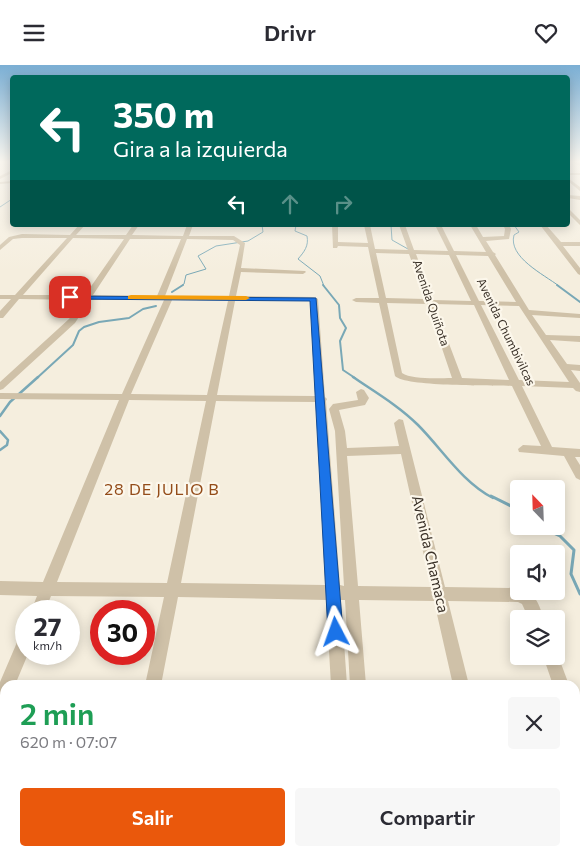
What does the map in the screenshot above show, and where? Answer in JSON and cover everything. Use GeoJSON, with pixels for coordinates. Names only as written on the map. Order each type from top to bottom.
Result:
{"type":"FeatureCollection","features":[{"type":"Feature","properties":{"kind":"street"},"geometry":{"type":"LineString","coordinates":[[577,218],[580,223]]}},
{"type":"Feature","properties":{"kind":"street"},"geometry":{"type":"LineString","coordinates":[[0,316],[80,227]]}},
{"type":"Feature","properties":{"kind":"street"},"geometry":{"type":"LineString","coordinates":[[0,387],[72,321],[135,227]]}},
{"type":"Feature","properties":{"kind":"street"},"geometry":{"type":"LineString","coordinates":[[42,600],[165,298],[189,227]]}},
{"type":"Feature","properties":{"kind":"street"},"geometry":{"type":"LineString","coordinates":[[335,227],[335,246],[413,253],[492,254]]}},
{"type":"Feature","properties":{"kind":"street"},"geometry":{"type":"LineString","coordinates":[[367,227],[398,374],[402,378],[578,388]]}},
{"type":"Feature","properties":{"kind":"street","name":"Avenida Quiñota"},"geometry":{"type":"LineString","coordinates":[[403,227],[458,381]]}},
{"type":"Feature","properties":{"kind":"street","name":"Avenida Chumbivilcas"},"geometry":{"type":"LineString","coordinates":[[439,227],[548,451]]}},
{"type":"Feature","properties":{"kind":"street"},"geometry":{"type":"LineString","coordinates":[[474,227],[521,304],[578,388]]}},
{"type":"Feature","properties":{"kind":"street"},"geometry":{"type":"LineString","coordinates":[[482,239],[507,238],[507,227]]}},
{"type":"Feature","properties":{"kind":"street"},"geometry":{"type":"LineString","coordinates":[[545,227],[580,273]]}},
{"type":"Feature","properties":{"kind":"street"},"geometry":{"type":"LineString","coordinates":[[0,248],[16,237],[234,238],[242,242],[244,248],[237,271],[213,397],[154,680]]}},
{"type":"Feature","properties":{"kind":"street"},"geometry":{"type":"LineString","coordinates":[[560,245],[580,244]]}},
{"type":"Feature","properties":{"kind":"street"},"geometry":{"type":"LineString","coordinates":[[237,271],[303,272]]}},
{"type":"Feature","properties":{"kind":"street"},"geometry":{"type":"LineString","coordinates":[[0,297],[314,299],[340,680]]}},
{"type":"Feature","properties":{"kind":"street"},"geometry":{"type":"LineString","coordinates":[[356,300],[521,304]]}},
{"type":"Feature","properties":{"kind":"street"},"geometry":{"type":"LineString","coordinates":[[528,312],[580,315]]}},
{"type":"Feature","properties":{"kind":"street"},"geometry":{"type":"LineString","coordinates":[[545,337],[580,339]]}},
{"type":"Feature","properties":{"kind":"street"},"geometry":{"type":"LineString","coordinates":[[565,367],[580,368]]}},
{"type":"Feature","properties":{"kind":"street"},"geometry":{"type":"LineString","coordinates":[[358,680],[342,453],[340,431],[334,409],[337,406],[362,403],[364,398],[361,392]]}},
{"type":"Feature","properties":{"kind":"street"},"geometry":{"type":"LineString","coordinates":[[0,396],[322,399]]}},
{"type":"Feature","properties":{"kind":"street","name":"Avenida Chamaca"},"geometry":{"type":"LineString","coordinates":[[399,423],[460,680]]}},
{"type":"Feature","properties":{"kind":"street"},"geometry":{"type":"LineString","coordinates":[[522,449],[580,453]]}},
{"type":"Feature","properties":{"kind":"street"},"geometry":{"type":"LineString","coordinates":[[342,453],[406,450]]}},
{"type":"Feature","properties":{"kind":"street"},"geometry":{"type":"LineString","coordinates":[[567,452],[580,475]]}},
{"type":"Feature","properties":{"kind":"street"},"geometry":{"type":"LineString","coordinates":[[0,588],[520,595],[527,599],[532,610]]}},
{"type":"Feature","properties":{"kind":"street"},"geometry":{"type":"LineString","coordinates":[[9,680],[15,665]]}},
{"type":"Feature","properties":{"kind":"street"},"geometry":{"type":"LineString","coordinates":[[554,665],[560,680]]}},
{"type":"Feature","properties":{"kind":"waterway"},"geometry":{"type":"LineString","coordinates":[[0,207],[10,200]]}},
{"type":"Feature","properties":{"kind":"waterway"},"geometry":{"type":"LineString","coordinates":[[181,286],[184,284],[186,275],[206,269],[198,256],[216,246],[248,241],[263,232],[262,227]]}},
{"type":"Feature","properties":{"kind":"waterway"},"geometry":{"type":"LineString","coordinates":[[296,227],[295,231],[307,236],[306,249],[298,259],[320,276],[324,286]]}},
{"type":"Feature","properties":{"kind":"waterway"},"geometry":{"type":"LineString","coordinates":[[391,227],[392,240],[408,249]]}},
{"type":"Feature","properties":{"kind":"waterway"},"geometry":{"type":"LineString","coordinates":[[515,227],[519,232],[514,235],[514,243],[516,251],[521,258],[559,286]]}},
{"type":"Feature","properties":{"kind":"waterway"},"geometry":{"type":"LineString","coordinates":[[172,292],[183,285]]}},
{"type":"Feature","properties":{"kind":"waterway"},"geometry":{"type":"LineString","coordinates":[[323,285],[339,305],[340,318],[346,328],[340,341],[343,370],[355,378]]}},
{"type":"Feature","properties":{"kind":"waterway"},"geometry":{"type":"LineString","coordinates":[[557,285],[580,302]]}},
{"type":"Feature","properties":{"kind":"waterway"},"geometry":{"type":"LineString","coordinates":[[37,378],[73,345],[79,331],[84,327],[99,322],[129,318],[143,309],[156,306]]}},
{"type":"Feature","properties":{"kind":"waterway"},"geometry":{"type":"LineString","coordinates":[[0,416],[10,402],[38,377]]}},
{"type":"Feature","properties":{"kind":"waterway"},"geometry":{"type":"LineString","coordinates":[[353,377],[387,399],[411,418],[462,474],[493,498]]}},
{"type":"Feature","properties":{"kind":"waterway"},"geometry":{"type":"LineString","coordinates":[[0,431],[8,440],[7,445],[0,450]]}},
{"type":"Feature","properties":{"kind":"waterway"},"geometry":{"type":"LineString","coordinates":[[491,496],[510,506]]}},
{"type":"Feature","properties":{"kind":"waterway"},"geometry":{"type":"LineString","coordinates":[[558,535],[574,550],[571,574],[580,594]]}},
{"type":"Feature","properties":{"kind":"slow traffic"},"geometry":{"type":"LineString","coordinates":[[131,298],[246,298]]}},
{"type":"Feature","properties":{"kind":"district","name":"28 DE JULIO B"},"geometry":{"type":"Point","coordinates":[162,489]}},
{"type":"Feature","properties":{"kind":"route"},"geometry":{"type":"LineString","coordinates":[[70,297],[314,299],[324,436],[326,509],[336,632]]}}]}
